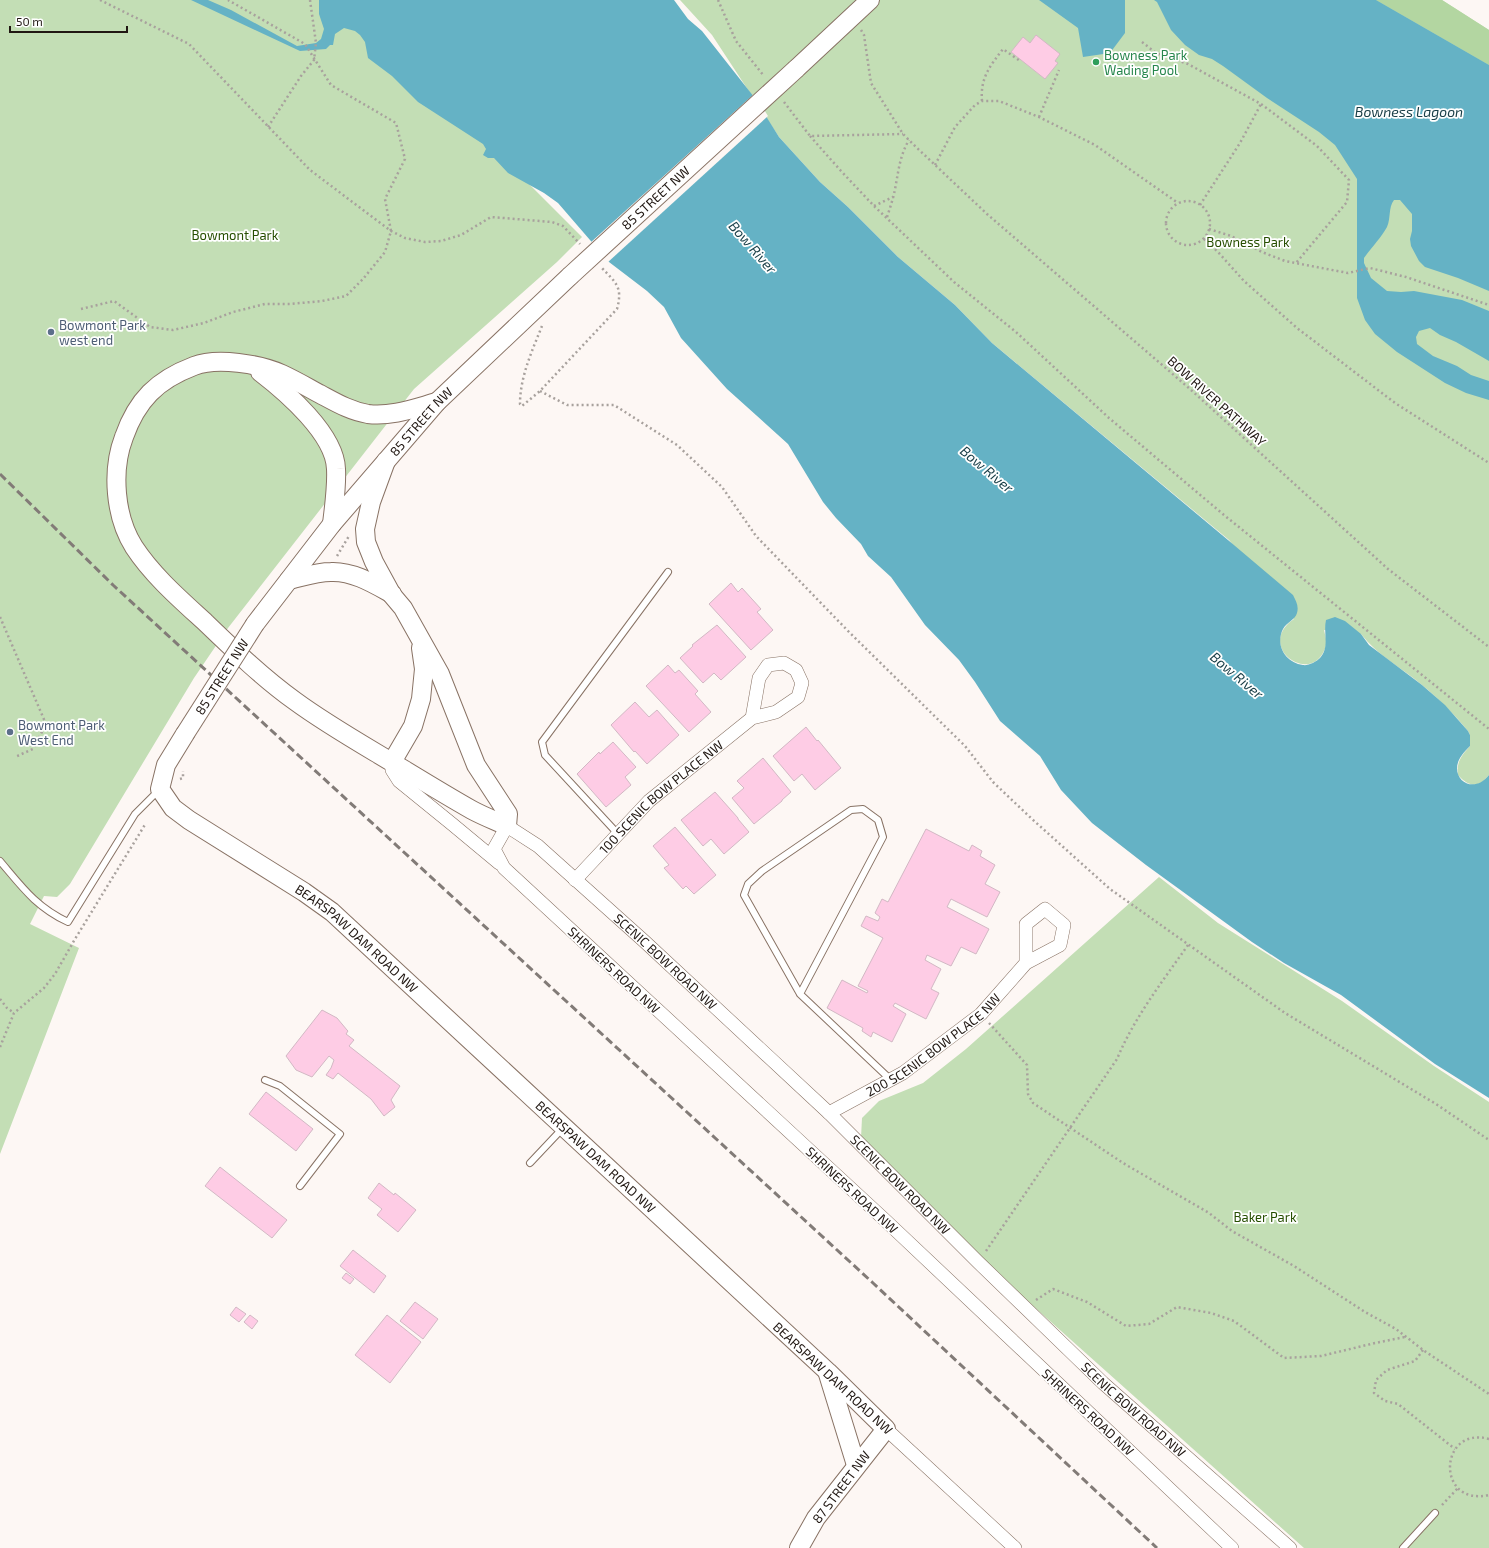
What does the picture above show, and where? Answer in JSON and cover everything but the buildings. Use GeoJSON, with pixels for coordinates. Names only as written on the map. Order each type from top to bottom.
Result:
{"type":"FeatureCollection","features":[{"type":"Feature","properties":{"kind":"street","name":"85 STREET NW"},"geometry":{"type":"LineString","coordinates":[[160,790],[166,765],[255,624],[332,524],[437,402],[570,276],[870,0]]}},
{"type":"Feature","properties":{"kind":"street"},"geometry":{"type":"LineString","coordinates":[[386,461],[371,502],[365,529],[366,542],[374,562],[392,594],[403,608],[440,674],[476,765],[508,814],[507,826],[474,811],[352,739],[294,701],[257,671],[154,573],[134,547],[124,527],[120,507],[117,485],[118,458],[121,444],[128,426],[140,404],[151,392],[165,380],[196,365],[219,361],[254,366],[280,373],[350,410],[370,414],[398,412],[437,402]]}},
{"type":"Feature","properties":{"kind":"street"},"geometry":{"type":"LineString","coordinates":[[254,366],[299,405],[328,441],[336,468],[332,524]]}},
{"type":"Feature","properties":{"kind":"street"},"geometry":{"type":"LineString","coordinates":[[289,580],[332,572],[345,573],[371,582],[392,594]]}},
{"type":"Feature","properties":{"kind":"street"},"geometry":{"type":"LineString","coordinates":[[420,639],[424,669],[421,698],[413,726],[392,762],[392,770],[399,781],[504,868]]}},
{"type":"Feature","properties":{"kind":"street","name":"100 SCENIC BOW PLACE NW"},"geometry":{"type":"LineString","coordinates":[[575,880],[649,801],[752,718],[776,712],[798,697],[802,683],[796,670],[784,663],[768,665],[759,678],[752,718]]}},
{"type":"Feature","properties":{"kind":"street","name":"BEARSPAW DAM ROAD NW"},"geometry":{"type":"LineString","coordinates":[[160,790],[173,808],[189,820],[304,892],[332,912],[828,1372],[886,1429],[1015,1548]]}},
{"type":"Feature","properties":{"kind":"street","name":"SHRINERS ROAD NW"},"geometry":{"type":"LineString","coordinates":[[507,826],[494,849],[504,868],[880,1216],[1232,1548]]}},
{"type":"Feature","properties":{"kind":"street","name":"SCENIC BOW ROAD NW"},"geometry":{"type":"LineString","coordinates":[[507,826],[538,846],[829,1113],[978,1262],[1103,1383],[1290,1548]]}},
{"type":"Feature","properties":{"kind":"street","name":"200 SCENIC BOW PLACE NW"},"geometry":{"type":"LineString","coordinates":[[829,1113],[903,1073],[981,1014],[1026,963]]}},
{"type":"Feature","properties":{"kind":"street"},"geometry":{"type":"LineString","coordinates":[[828,1372],[856,1465]]}},
{"type":"Feature","properties":{"kind":"street","name":"87 STREET NW"},"geometry":{"type":"LineString","coordinates":[[799,1548],[816,1518],[856,1465],[886,1429]]}},
{"type":"Feature","properties":{"kind":"lane"},"geometry":{"type":"LineString","coordinates":[[618,834],[545,755],[542,742],[668,572]]}},
{"type":"Feature","properties":{"kind":"lane"},"geometry":{"type":"LineString","coordinates":[[0,861],[36,902],[52,915],[68,922],[135,814],[160,790]]}},
{"type":"Feature","properties":{"kind":"lane"},"geometry":{"type":"LineString","coordinates":[[800,994],[883,837],[878,820],[863,809],[851,810],[762,871],[748,884],[744,895],[800,994],[890,1080]]}},
{"type":"Feature","properties":{"kind":"lane"},"geometry":{"type":"LineString","coordinates":[[265,1080],[280,1086],[340,1134],[300,1186]]}},
{"type":"Feature","properties":{"kind":"lane"},"geometry":{"type":"LineString","coordinates":[[530,1163],[564,1127]]}},
{"type":"Feature","properties":{"kind":"lane"},"geometry":{"type":"LineString","coordinates":[[1403,1548],[1435,1513]]}},
{"type":"Feature","properties":{"kind":"path"},"geometry":{"type":"LineString","coordinates":[[100,0],[189,44],[310,170],[391,231],[405,238],[426,242],[441,241],[461,235],[491,217],[552,222],[563,226],[585,248]]}},
{"type":"Feature","properties":{"kind":"path"},"geometry":{"type":"LineString","coordinates":[[81,309],[114,301],[150,327],[173,330],[204,324],[232,312],[265,304],[290,304],[322,301],[346,296],[363,279],[385,252],[391,231],[385,198],[405,159],[396,123],[331,85],[305,44],[228,0]]}},
{"type":"Feature","properties":{"kind":"path"},"geometry":{"type":"LineString","coordinates":[[268,127],[301,76],[314,60],[316,42],[310,0]]}},
{"type":"Feature","properties":{"kind":"path"},"geometry":{"type":"LineString","coordinates":[[718,0],[736,41],[768,81]]}},
{"type":"Feature","properties":{"kind":"path","name":"BOW RIVER PATHWAY"},"geometry":{"type":"LineString","coordinates":[[861,30],[864,35],[871,83],[903,134],[909,140],[987,214],[1190,390],[1388,569],[1489,647]]}},
{"type":"Feature","properties":{"kind":"path"},"geometry":{"type":"LineString","coordinates":[[1142,42],[1156,53],[1188,64],[1261,104],[1318,146],[1349,180],[1347,202],[1296,263]]}},
{"type":"Feature","properties":{"kind":"path"},"geometry":{"type":"LineString","coordinates":[[982,101],[981,91],[984,78],[1003,48],[1020,61]]}},
{"type":"Feature","properties":{"kind":"path"},"geometry":{"type":"LineString","coordinates":[[1039,117],[1059,70]]}},
{"type":"Feature","properties":{"kind":"path"},"geometry":{"type":"LineString","coordinates":[[784,101],[810,136],[840,171],[874,206],[954,282],[1016,332],[1121,428],[1224,515],[1489,728]]}},
{"type":"Feature","properties":{"kind":"path"},"geometry":{"type":"LineString","coordinates":[[935,165],[955,127],[975,105],[982,101],[999,101],[1039,117],[1095,145],[1178,203]]}},
{"type":"Feature","properties":{"kind":"path"},"geometry":{"type":"LineString","coordinates":[[1200,205],[1240,143],[1261,104]]}},
{"type":"Feature","properties":{"kind":"path"},"geometry":{"type":"LineString","coordinates":[[810,136],[903,134]]}},
{"type":"Feature","properties":{"kind":"path"},"geometry":{"type":"LineString","coordinates":[[887,217],[904,147],[909,140]]}},
{"type":"Feature","properties":{"kind":"path"},"geometry":{"type":"LineString","coordinates":[[874,206],[893,197]]}},
{"type":"Feature","properties":{"kind":"path"},"geometry":{"type":"LineString","coordinates":[[1184,201],[1191,201],[1200,205],[1208,213],[1210,219],[1209,229],[1204,239],[1191,245],[1178,243],[1168,233],[1166,227],[1166,220],[1172,207],[1184,201]]}},
{"type":"Feature","properties":{"kind":"path"},"geometry":{"type":"LineString","coordinates":[[1209,229],[1231,236],[1262,252],[1285,261],[1348,273],[1370,268],[1406,277],[1489,305]]}},
{"type":"Feature","properties":{"kind":"path"},"geometry":{"type":"LineString","coordinates":[[1204,239],[1218,252],[1244,282],[1297,328],[1395,403],[1489,462]]}},
{"type":"Feature","properties":{"kind":"path"},"geometry":{"type":"LineString","coordinates":[[538,326],[544,322],[526,369],[520,392],[520,404],[522,406],[540,391],[616,309],[620,296],[619,290],[602,268]]}},
{"type":"Feature","properties":{"kind":"path"},"geometry":{"type":"LineString","coordinates":[[540,391],[567,405],[614,404],[678,445],[722,487],[756,536],[849,632],[965,746],[993,782],[1032,819],[1110,888],[1285,1013],[1436,1104],[1489,1140]]}},
{"type":"Feature","properties":{"kind":"path"},"geometry":{"type":"LineString","coordinates":[[335,559],[350,536]]}},
{"type":"Feature","properties":{"kind":"path"},"geometry":{"type":"LineString","coordinates":[[0,617],[46,724],[33,749],[15,757]]}},
{"type":"Feature","properties":{"kind":"path"},"geometry":{"type":"LineString","coordinates":[[0,1046],[14,1013],[44,988],[55,974],[146,823]]}},
{"type":"Feature","properties":{"kind":"path"},"geometry":{"type":"LineString","coordinates":[[978,1262],[1117,1059],[1126,1036],[1188,945]]}},
{"type":"Feature","properties":{"kind":"path"},"geometry":{"type":"LineString","coordinates":[[0,999],[7,1008],[14,1013]]}},
{"type":"Feature","properties":{"kind":"path"},"geometry":{"type":"LineString","coordinates":[[981,1014],[1027,1065],[1028,1094],[1033,1103],[1130,1167],[1209,1213],[1232,1231],[1294,1266],[1365,1312],[1396,1329],[1423,1350],[1489,1394]]}},
{"type":"Feature","properties":{"kind":"path"},"geometry":{"type":"LineString","coordinates":[[1024,1307],[1053,1289],[1087,1302],[1126,1326],[1149,1324],[1177,1307],[1211,1314],[1234,1321],[1284,1358],[1321,1356],[1406,1337]]}},
{"type":"Feature","properties":{"kind":"path"},"geometry":{"type":"LineString","coordinates":[[1423,1350],[1415,1361],[1387,1370],[1376,1380],[1374,1393],[1385,1401],[1398,1404],[1455,1449]]}},
{"type":"Feature","properties":{"kind":"path"},"geometry":{"type":"LineString","coordinates":[[1489,1439],[1482,1437],[1472,1438],[1462,1442],[1455,1449],[1449,1465],[1450,1474],[1453,1481],[1465,1494],[1473,1497],[1489,1496]]}},
{"type":"Feature","properties":{"kind":"path"},"geometry":{"type":"LineString","coordinates":[[1435,1513],[1458,1488]]}},
{"type":"Feature","properties":{"kind":"green space","name":"Bowmont Park"},"geometry":{"type":"Polygon","coordinates":[[[0,0],[345,0],[582,237],[557,262],[414,389],[228,628],[194,678],[70,884],[57,897],[44,896],[30,924],[79,948],[0,1154],[0,0]]]}},
{"type":"Feature","properties":{"kind":"green space","name":"Bowness Park"},"geometry":{"type":"Polygon","coordinates":[[[680,0],[1442,0],[1489,30],[1489,775],[1485,780],[1474,785],[1466,782],[1458,775],[1460,759],[1470,746],[1470,735],[1463,725],[1434,696],[1382,655],[1367,642],[1361,634],[1324,630],[1326,641],[1325,648],[1321,656],[1313,663],[1304,664],[1295,662],[1287,656],[1282,648],[1280,639],[1284,629],[1294,619],[1229,540],[992,343],[955,305],[898,257],[848,207],[820,182],[779,137],[712,35],[680,0]]]}},
{"type":"Feature","properties":{"kind":"green space"},"geometry":{"type":"Polygon","coordinates":[[[1376,0],[1442,0],[1489,30],[1489,65],[1376,0]]]}},
{"type":"Feature","properties":{"kind":"green space","name":"Baker Park"},"geometry":{"type":"Polygon","coordinates":[[[1159,877],[1218,923],[1342,1001],[1434,1066],[1489,1102],[1489,1548],[1304,1548],[1004,1280],[861,1138],[862,1118],[879,1101],[923,1083],[966,1049],[1159,877]]]}},
{"type":"Feature","properties":{"kind":"water","name":"Bow River"},"geometry":{"type":"Polygon","coordinates":[[[191,0],[208,0],[231,10],[297,46],[316,43],[321,39],[324,29],[319,14],[319,0],[674,0],[688,19],[702,31],[754,97],[779,137],[820,182],[848,207],[898,257],[955,305],[992,343],[1293,595],[1298,610],[1295,617],[1283,629],[1280,641],[1283,652],[1287,657],[1303,665],[1316,661],[1323,654],[1326,645],[1326,620],[1335,617],[1345,621],[1361,634],[1369,645],[1422,685],[1445,705],[1468,731],[1470,735],[1470,746],[1458,763],[1457,770],[1459,776],[1463,781],[1469,784],[1475,784],[1482,781],[1489,775],[1489,1098],[1435,1064],[1341,995],[1284,963],[1252,942],[1146,865],[1092,823],[1061,790],[1040,756],[1000,721],[959,660],[925,625],[891,577],[868,556],[861,544],[823,502],[788,444],[727,389],[681,338],[664,307],[647,291],[609,262],[558,203],[544,193],[508,173],[494,158],[488,158],[483,155],[486,149],[483,144],[418,102],[392,76],[368,58],[365,42],[360,35],[355,31],[344,28],[335,34],[333,45],[330,45],[326,49],[300,51],[191,0]]]}},
{"type":"Feature","properties":{"kind":"water"},"geometry":{"type":"Polygon","coordinates":[[[1039,0],[1125,0],[1125,33],[1110,53],[1083,57],[1078,28],[1039,0]]]}},
{"type":"Feature","properties":{"kind":"water","name":"Bowness Lagoon"},"geometry":{"type":"Polygon","coordinates":[[[1154,0],[1376,0],[1489,65],[1489,291],[1458,278],[1425,267],[1419,261],[1411,246],[1410,239],[1412,231],[1412,214],[1400,200],[1394,200],[1392,203],[1387,227],[1364,258],[1364,263],[1371,278],[1387,291],[1414,291],[1462,300],[1489,311],[1489,361],[1456,342],[1440,335],[1430,328],[1419,331],[1416,337],[1417,344],[1433,356],[1457,366],[1471,375],[1489,381],[1489,400],[1466,393],[1445,383],[1397,352],[1375,334],[1365,320],[1357,298],[1357,179],[1335,145],[1319,132],[1267,98],[1223,66],[1212,59],[1199,55],[1185,45],[1171,30],[1157,2],[1154,0]]]}},
{"type":"Feature","properties":{"kind":"pier"},"geometry":{"type":"Polygon","coordinates":[[[754,94],[768,116],[607,263],[590,243],[754,94]]]}},
{"type":"Feature","properties":{"kind":"railway"},"geometry":{"type":"LineString","coordinates":[[0,474],[113,585],[873,1283],[1157,1548]]}},
{"type":"Feature","properties":{"kind":"place","name":"Bowness Park Wading Pool"},"geometry":{"type":"Point","coordinates":[1096,62]}},
{"type":"Feature","properties":{"kind":"place","name":"Bowmont Park west end"},"geometry":{"type":"Point","coordinates":[51,332]}},
{"type":"Feature","properties":{"kind":"place","name":"Bowmont Park West End"},"geometry":{"type":"Point","coordinates":[10,732]}}]}
